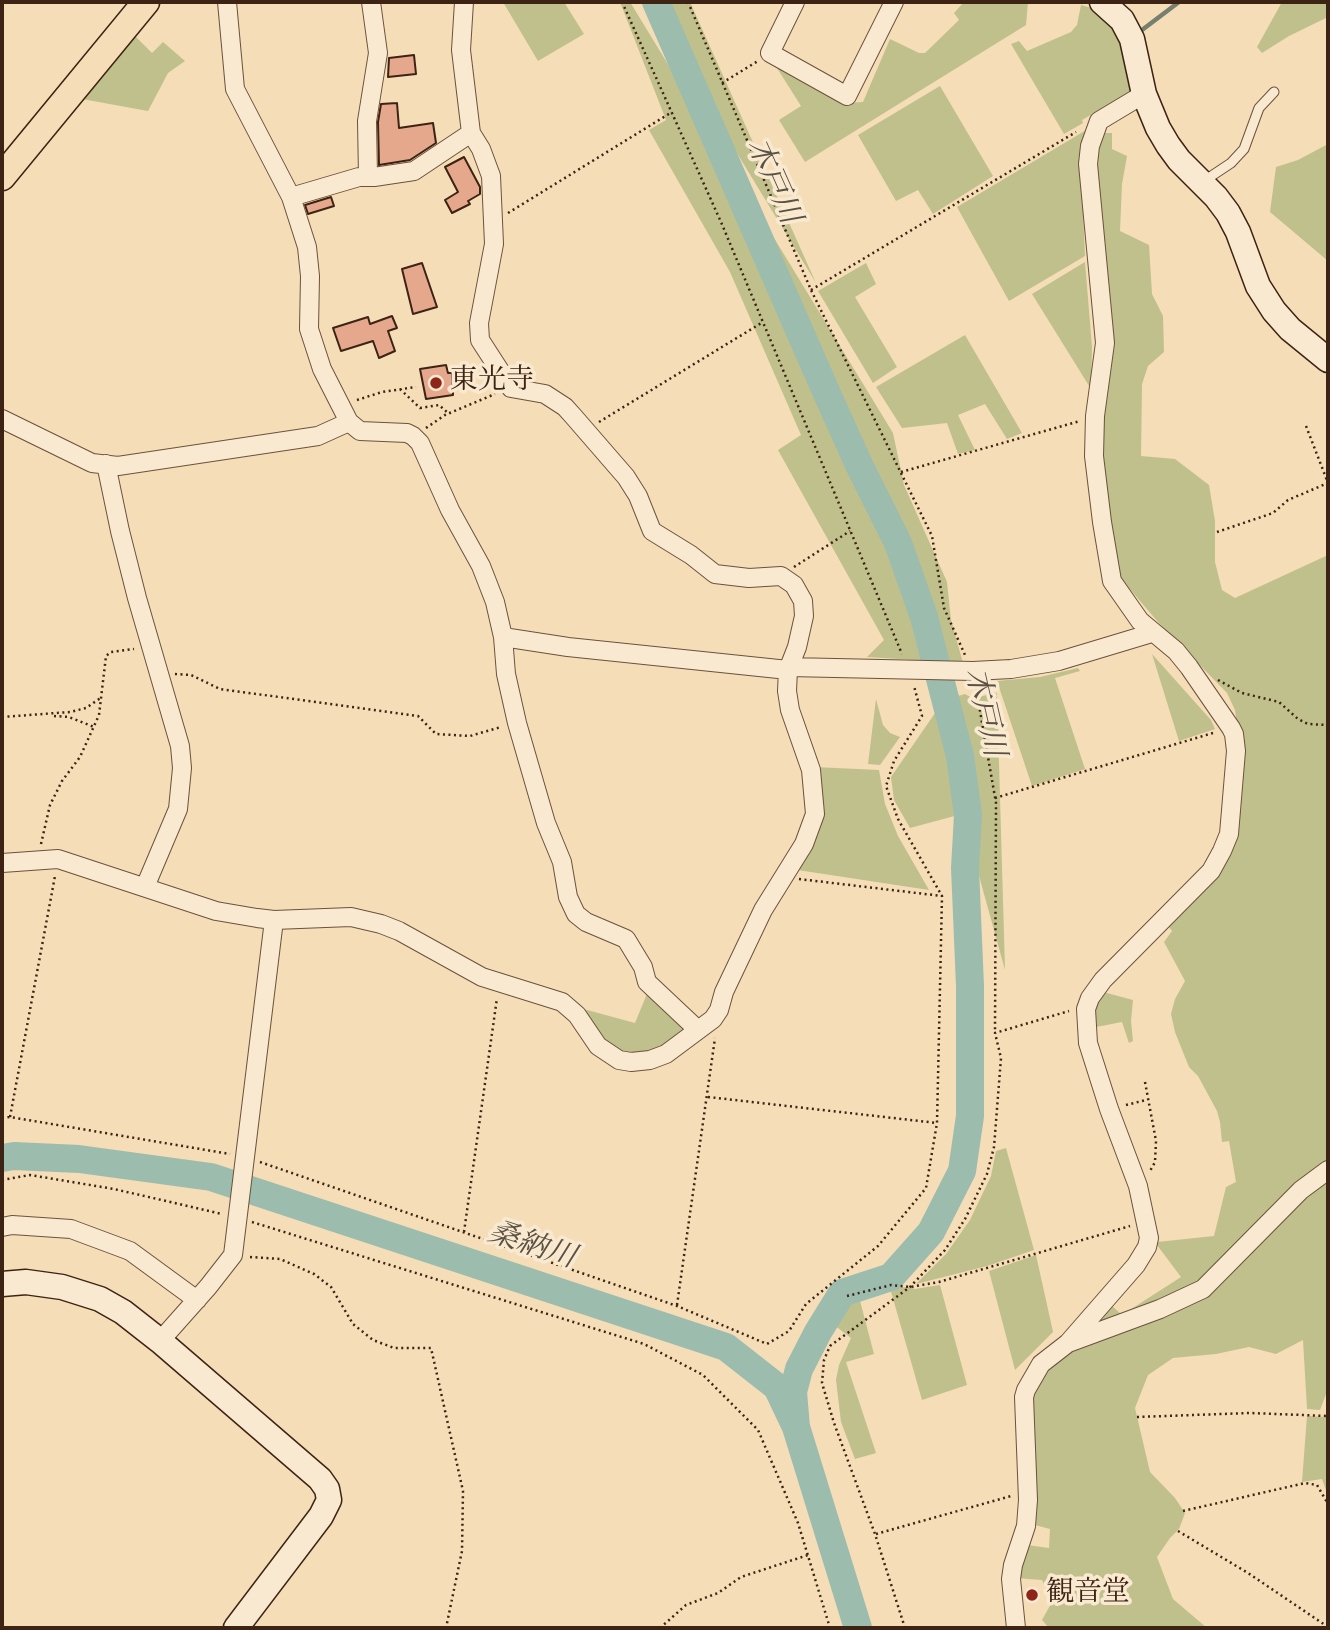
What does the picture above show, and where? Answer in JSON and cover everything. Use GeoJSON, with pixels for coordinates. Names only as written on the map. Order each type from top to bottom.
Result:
{"type":"FeatureCollection","features":[{"type":"Feature","properties":{"kind":"main road"},"geometry":{"type":"LineString","coordinates":[[2,177],[146,2]]}},
{"type":"Feature","properties":{"kind":"street"},"geometry":{"type":"LineString","coordinates":[[227,2],[235,89],[291,197],[307,247],[310,276],[309,329],[322,369],[349,422],[360,431],[407,433],[420,443],[450,510],[481,566],[495,602],[517,723],[546,823],[562,862],[568,897],[576,914],[586,922],[626,939],[643,967],[647,982],[698,1030]]}},
{"type":"Feature","properties":{"kind":"street"},"geometry":{"type":"LineString","coordinates":[[368,176],[367,121],[378,53],[371,2]]}},
{"type":"Feature","properties":{"kind":"street"},"geometry":{"type":"LineString","coordinates":[[2,863],[58,859],[216,911],[274,920],[351,917],[381,924],[499,984],[562,1002],[577,1015],[598,1046],[619,1060],[650,1060],[675,1048],[713,1018],[719,1010],[724,992],[763,910],[804,844],[813,821],[815,807],[808,759],[790,710],[787,691],[788,668],[797,647],[804,616],[803,601],[794,585],[781,576],[750,578],[715,574],[691,555],[652,531],[638,496],[626,477],[565,407],[534,391],[511,388],[480,341],[479,323],[494,244],[489,166],[471,133],[461,50],[464,2]]}},
{"type":"Feature","properties":{"kind":"street"},"geometry":{"type":"LineString","coordinates":[[795,2],[770,53],[847,96],[894,2]]}},
{"type":"Feature","properties":{"kind":"street"},"geometry":{"type":"LineString","coordinates":[[1102,2],[1122,20],[1132,39],[1144,94],[1168,145],[1228,213],[1258,286],[1274,311],[1290,330],[1328,360]]}},
{"type":"Feature","properties":{"kind":"street"},"geometry":{"type":"LineString","coordinates":[[1016,1628],[1012,1579],[1013,1565],[1026,1526],[1028,1492],[1024,1397],[1029,1382],[1041,1364],[1068,1343],[1143,1255],[1149,1238],[1138,1186],[1088,1043],[1086,1009],[1090,998],[1103,980],[1211,872],[1229,834],[1236,751],[1231,728],[1195,676],[1175,651],[1152,633],[1128,606],[1112,581],[1094,456],[1095,416],[1105,343],[1088,164],[1093,124],[1144,94]]}},
{"type":"Feature","properties":{"kind":"street"},"geometry":{"type":"LineString","coordinates":[[291,197],[368,176],[414,171],[471,133]]}},
{"type":"Feature","properties":{"kind":"street"},"geometry":{"type":"LineString","coordinates":[[2,419],[92,463],[118,466],[318,436],[349,422]]}},
{"type":"Feature","properties":{"kind":"street"},"geometry":{"type":"LineString","coordinates":[[106,464],[120,531],[180,746],[182,768],[177,808],[145,887]]}},
{"type":"Feature","properties":{"kind":"street"},"geometry":{"type":"LineString","coordinates":[[503,637],[568,647],[788,668],[973,671],[1011,669],[1059,661],[1152,633]]}},
{"type":"Feature","properties":{"kind":"street"},"geometry":{"type":"LineString","coordinates":[[160,1340],[233,1255],[274,920]]}},
{"type":"Feature","properties":{"kind":"street"},"geometry":{"type":"LineString","coordinates":[[1068,1343],[1160,1309],[1203,1289],[1301,1190],[1328,1170]]}},
{"type":"Feature","properties":{"kind":"street"},"geometry":{"type":"LineString","coordinates":[[2,1227],[12,1225],[71,1229],[130,1251],[197,1300]]}},
{"type":"Feature","properties":{"kind":"street"},"geometry":{"type":"LineString","coordinates":[[2,1284],[42,1283],[89,1295],[123,1312],[160,1340],[320,1479],[327,1489],[329,1500],[321,1516],[236,1628]]}},
{"type":"Feature","properties":{"kind":"lane"},"geometry":{"type":"LineString","coordinates":[[1202,182],[1231,163],[1244,149],[1259,108],[1274,92]]}},
{"type":"Feature","properties":{"kind":"path"},"geometry":{"type":"LineString","coordinates":[[2,1118],[10,1117],[245,1157],[677,1306],[767,1345],[789,1331],[806,1304],[878,1246],[926,1188],[937,1123],[942,897],[898,819],[886,786],[894,761],[922,716],[908,669],[763,322],[622,2]]}},
{"type":"Feature","properties":{"kind":"path"},"geometry":{"type":"LineString","coordinates":[[688,2],[811,290],[932,536],[944,608],[973,671],[995,798],[995,1033],[1001,1058],[994,1147],[987,1174],[965,1219],[945,1250],[910,1287],[830,1346],[822,1374],[822,1383],[834,1423],[875,1534],[905,1628]]}},
{"type":"Feature","properties":{"kind":"path"},"geometry":{"type":"LineString","coordinates":[[722,83],[770,53]]}},
{"type":"Feature","properties":{"kind":"path"},"geometry":{"type":"LineString","coordinates":[[493,223],[672,112]]}},
{"type":"Feature","properties":{"kind":"path"},"geometry":{"type":"LineString","coordinates":[[811,290],[1093,124]]}},
{"type":"Feature","properties":{"kind":"path"},"geometry":{"type":"LineString","coordinates":[[585,431],[763,322]]}},
{"type":"Feature","properties":{"kind":"path"},"geometry":{"type":"LineString","coordinates":[[340,405],[416,387]]}},
{"type":"Feature","properties":{"kind":"path"},"geometry":{"type":"LineString","coordinates":[[413,436],[448,413],[511,388]]}},
{"type":"Feature","properties":{"kind":"path"},"geometry":{"type":"LineString","coordinates":[[400,389],[420,408],[439,405],[448,413]]}},
{"type":"Feature","properties":{"kind":"path"},"geometry":{"type":"LineString","coordinates":[[901,472],[1095,416]]}},
{"type":"Feature","properties":{"kind":"path"},"geometry":{"type":"LineString","coordinates":[[1217,532],[1273,513],[1288,500],[1328,483],[1306,426]]}},
{"type":"Feature","properties":{"kind":"path"},"geometry":{"type":"LineString","coordinates":[[781,576],[850,531]]}},
{"type":"Feature","properties":{"kind":"path"},"geometry":{"type":"LineString","coordinates":[[38,860],[50,805],[62,781],[80,757],[94,727],[102,697],[106,656],[111,652],[151,646]]}},
{"type":"Feature","properties":{"kind":"path"},"geometry":{"type":"LineString","coordinates":[[159,674],[191,675],[220,689],[418,716],[436,734],[470,736],[517,723]]}},
{"type":"Feature","properties":{"kind":"path"},"geometry":{"type":"LineString","coordinates":[[1195,676],[1206,676],[1242,693],[1279,702],[1308,724],[1328,724]]}},
{"type":"Feature","properties":{"kind":"path"},"geometry":{"type":"LineString","coordinates":[[2,717],[47,715],[86,708],[102,697]]}},
{"type":"Feature","properties":{"kind":"path"},"geometry":{"type":"LineString","coordinates":[[47,715],[69,717],[94,727]]}},
{"type":"Feature","properties":{"kind":"path"},"geometry":{"type":"LineString","coordinates":[[995,798],[1231,728]]}},
{"type":"Feature","properties":{"kind":"path"},"geometry":{"type":"LineString","coordinates":[[10,1117],[58,859]]}},
{"type":"Feature","properties":{"kind":"path"},"geometry":{"type":"LineString","coordinates":[[782,877],[942,897]]}},
{"type":"Feature","properties":{"kind":"path"},"geometry":{"type":"LineString","coordinates":[[464,1232],[499,984]]}},
{"type":"Feature","properties":{"kind":"path"},"geometry":{"type":"LineString","coordinates":[[995,1033],[1075,1009],[1086,1009]]}},
{"type":"Feature","properties":{"kind":"path"},"geometry":{"type":"LineString","coordinates":[[677,1306],[719,1010]]}},
{"type":"Feature","properties":{"kind":"path"},"geometry":{"type":"LineString","coordinates":[[1138,1186],[1155,1163],[1156,1153],[1145,1082]]}},
{"type":"Feature","properties":{"kind":"path"},"geometry":{"type":"LineString","coordinates":[[707,1097],[937,1123]]}},
{"type":"Feature","properties":{"kind":"path"},"geometry":{"type":"LineString","coordinates":[[1109,1109],[1148,1100]]}},
{"type":"Feature","properties":{"kind":"path"},"geometry":{"type":"LineString","coordinates":[[2,1180],[30,1175],[114,1189],[238,1217],[643,1344],[703,1375],[758,1430],[798,1523],[830,1628]]}},
{"type":"Feature","properties":{"kind":"path"},"geometry":{"type":"LineString","coordinates":[[847,1296],[891,1285],[910,1287],[939,1282],[1147,1221]]}},
{"type":"Feature","properties":{"kind":"path"},"geometry":{"type":"LineString","coordinates":[[233,1255],[280,1259],[314,1274],[331,1287],[353,1324],[373,1340],[394,1348],[431,1348],[463,1491],[462,1551],[446,1628]]}},
{"type":"Feature","properties":{"kind":"path"},"geometry":{"type":"LineString","coordinates":[[1137,1417],[1238,1413],[1328,1416]]}},
{"type":"Feature","properties":{"kind":"path"},"geometry":{"type":"LineString","coordinates":[[1183,1511],[1305,1483],[1317,1485],[1328,1504]]}},
{"type":"Feature","properties":{"kind":"path"},"geometry":{"type":"LineString","coordinates":[[875,1534],[1028,1492]]}},
{"type":"Feature","properties":{"kind":"path"},"geometry":{"type":"LineString","coordinates":[[1178,1531],[1248,1573],[1328,1627]]}},
{"type":"Feature","properties":{"kind":"path"},"geometry":{"type":"LineString","coordinates":[[660,1628],[686,1605],[718,1592],[741,1577],[808,1555]]}},
{"type":"Feature","properties":{"kind":"green space"},"geometry":{"type":"Polygon","coordinates":[[[503,2],[564,2],[584,34],[538,61],[503,2]]]}},
{"type":"Feature","properties":{"kind":"green space"},"geometry":{"type":"Polygon","coordinates":[[[620,2],[630,2],[893,433],[904,485],[947,582],[951,620],[963,663],[867,657],[884,640],[778,450],[801,435],[730,272],[649,130],[666,120],[620,2]]]}},
{"type":"Feature","properties":{"kind":"green space"},"geometry":{"type":"Polygon","coordinates":[[[645,2],[690,2],[816,283],[645,2]]]}},
{"type":"Feature","properties":{"kind":"green space"},"geometry":{"type":"Polygon","coordinates":[[[964,2],[1028,2],[1026,25],[805,162],[779,120],[801,106],[770,57],[848,103],[863,102],[890,39],[919,53],[925,53],[959,20],[954,13],[964,2]]]}},
{"type":"Feature","properties":{"kind":"green space"},"geometry":{"type":"Polygon","coordinates":[[[1282,2],[1328,2],[1328,17],[1262,53],[1257,47],[1282,2]]]}},
{"type":"Feature","properties":{"kind":"green space"},"geometry":{"type":"Polygon","coordinates":[[[1081,5],[1105,12],[1112,19],[1135,82],[1130,92],[1082,120],[1083,123],[1064,134],[1011,44],[1019,41],[1027,51],[1071,32],[1077,25],[1081,5]]]}},
{"type":"Feature","properties":{"kind":"green space"},"geometry":{"type":"Polygon","coordinates":[[[135,36],[152,53],[163,42],[185,61],[168,73],[148,111],[82,99],[135,36]]]}},
{"type":"Feature","properties":{"kind":"green space"},"geometry":{"type":"Polygon","coordinates":[[[940,86],[993,176],[933,214],[918,190],[896,201],[858,135],[940,86]]]}},
{"type":"Feature","properties":{"kind":"green space"},"geometry":{"type":"Polygon","coordinates":[[[1088,129],[1081,166],[1085,256],[1009,301],[957,207],[1088,129]]]}},
{"type":"Feature","properties":{"kind":"green space"},"geometry":{"type":"Polygon","coordinates":[[[1105,133],[1112,133],[1112,149],[1127,156],[1122,184],[1120,231],[1149,245],[1152,294],[1163,316],[1164,352],[1148,366],[1142,384],[1141,456],[1175,459],[1209,485],[1215,521],[1215,562],[1222,590],[1235,598],[1328,555],[1328,1164],[1200,1286],[1098,1326],[1096,1321],[1111,1305],[1122,1315],[1181,1277],[1157,1242],[1214,1236],[1226,1187],[1236,1182],[1229,1141],[1222,1142],[1217,1111],[1198,1076],[1189,1067],[1175,1032],[1171,1014],[1175,999],[1185,981],[1164,942],[1172,931],[1168,926],[1212,878],[1241,753],[1235,710],[1227,693],[1158,622],[1120,575],[1099,458],[1100,419],[1111,370],[1111,327],[1095,162],[1097,141],[1105,133]]]}},
{"type":"Feature","properties":{"kind":"green space"},"geometry":{"type":"Polygon","coordinates":[[[1328,144],[1328,261],[1270,212],[1276,167],[1298,160],[1328,144]]]}},
{"type":"Feature","properties":{"kind":"green space"},"geometry":{"type":"Polygon","coordinates":[[[1085,262],[1092,347],[1091,389],[1032,294],[1085,262]]]}},
{"type":"Feature","properties":{"kind":"green space"},"geometry":{"type":"Polygon","coordinates":[[[866,263],[876,284],[855,297],[897,367],[873,383],[818,291],[866,263]]]}},
{"type":"Feature","properties":{"kind":"green space"},"geometry":{"type":"Polygon","coordinates":[[[965,335],[1022,433],[1007,439],[985,404],[958,415],[975,450],[958,454],[947,423],[902,428],[876,387],[965,335]]]}},
{"type":"Feature","properties":{"kind":"green space"},"geometry":{"type":"Polygon","coordinates":[[[1152,654],[1211,720],[1215,729],[1179,741],[1152,654]]]}},
{"type":"Feature","properties":{"kind":"green space"},"geometry":{"type":"Polygon","coordinates":[[[1078,668],[1080,671],[1055,678],[1085,769],[1032,786],[997,681],[1040,677],[1078,668]]]}},
{"type":"Feature","properties":{"kind":"green space"},"geometry":{"type":"Polygon","coordinates":[[[997,693],[1005,970],[962,814],[910,828],[894,800],[891,777],[944,700],[965,694],[972,698],[997,693]]]}},
{"type":"Feature","properties":{"kind":"green space"},"geometry":{"type":"Polygon","coordinates":[[[876,699],[883,725],[890,733],[900,737],[880,765],[868,764],[876,699]]]}},
{"type":"Feature","properties":{"kind":"green space"},"geometry":{"type":"Polygon","coordinates":[[[814,767],[879,770],[885,804],[898,836],[929,890],[791,869],[806,846],[814,767]]]}},
{"type":"Feature","properties":{"kind":"green space"},"geometry":{"type":"Polygon","coordinates":[[[649,989],[688,1029],[663,1051],[618,1057],[576,1007],[635,1023],[649,989]]]}},
{"type":"Feature","properties":{"kind":"green space"},"geometry":{"type":"Polygon","coordinates":[[[1103,992],[1133,1000],[1133,1041],[1129,1043],[1122,1022],[1091,1028],[1092,1009],[1103,992]]]}},
{"type":"Feature","properties":{"kind":"green space"},"geometry":{"type":"Polygon","coordinates":[[[1006,1148],[1034,1250],[987,1266],[916,1284],[946,1254],[970,1220],[991,1176],[996,1151],[1006,1148]]]}},
{"type":"Feature","properties":{"kind":"green space"},"geometry":{"type":"Polygon","coordinates":[[[1328,1174],[1328,1389],[1320,1410],[1307,1409],[1303,1340],[1276,1354],[1249,1347],[1216,1354],[1173,1358],[1148,1375],[1135,1408],[1150,1472],[1175,1498],[1185,1513],[1179,1529],[1157,1557],[1173,1599],[1207,1628],[1049,1628],[1042,1620],[1052,1602],[1042,1580],[1016,1578],[1027,1545],[1049,1548],[1050,1529],[1031,1524],[1031,1388],[1061,1354],[1192,1299],[1328,1174]]]}},
{"type":"Feature","properties":{"kind":"green space"},"geometry":{"type":"Polygon","coordinates":[[[1036,1255],[1053,1332],[1015,1370],[989,1271],[1036,1255]]]}},
{"type":"Feature","properties":{"kind":"green space"},"geometry":{"type":"Polygon","coordinates":[[[940,1285],[967,1385],[922,1400],[890,1288],[915,1289],[940,1285]]]}},
{"type":"Feature","properties":{"kind":"green space"},"geometry":{"type":"Polygon","coordinates":[[[859,1297],[874,1354],[846,1362],[876,1453],[855,1459],[841,1422],[836,1380],[839,1365],[851,1338],[834,1325],[845,1301],[859,1297]]]}},
{"type":"Feature","properties":{"kind":"green space"},"geometry":{"type":"Polygon","coordinates":[[[1328,1410],[1328,1496],[1322,1479],[1302,1482],[1307,1416],[1325,1417],[1328,1410]]]}},
{"type":"Feature","properties":{"kind":"building"},"geometry":{"type":"Polygon","coordinates":[[[414,55],[416,74],[388,77],[389,58],[414,55]]]}},
{"type":"Feature","properties":{"kind":"building"},"geometry":{"type":"Polygon","coordinates":[[[397,103],[399,128],[433,123],[436,143],[410,160],[379,165],[378,122],[381,104],[397,103]]]}},
{"type":"Feature","properties":{"kind":"building"},"geometry":{"type":"Polygon","coordinates":[[[464,157],[480,187],[480,194],[468,201],[470,204],[452,213],[445,200],[458,192],[445,167],[464,157]]]}},
{"type":"Feature","properties":{"kind":"building"},"geometry":{"type":"Polygon","coordinates":[[[331,197],[334,206],[308,214],[305,205],[331,197]]]}},
{"type":"Feature","properties":{"kind":"building"},"geometry":{"type":"Polygon","coordinates":[[[422,263],[437,307],[413,314],[402,269],[422,263]]]}},
{"type":"Feature","properties":{"kind":"building"},"geometry":{"type":"Polygon","coordinates":[[[392,316],[397,328],[388,331],[395,351],[379,358],[373,341],[341,351],[333,328],[368,317],[370,324],[392,316]]]}},
{"type":"Feature","properties":{"kind":"building"},"geometry":{"type":"Polygon","coordinates":[[[446,365],[448,373],[452,373],[453,395],[426,399],[420,369],[446,365]]]}},
{"type":"Feature","properties":{"kind":"waterway","name":"木戸川"},"geometry":{"type":"LineString","coordinates":[[656,2],[824,387],[898,543],[924,617],[960,756],[968,815],[965,868],[970,986],[970,1116],[962,1171],[931,1232],[891,1277],[842,1293],[799,1369],[793,1392],[796,1427]]}},
{"type":"Feature","properties":{"kind":"waterway"},"geometry":{"type":"LineString","coordinates":[[1142,30],[1179,2]]}},
{"type":"Feature","properties":{"kind":"waterway","name":"桑納川"},"geometry":{"type":"LineString","coordinates":[[2,1158],[14,1156],[79,1159],[211,1177],[726,1347],[777,1387],[796,1427],[858,1628]]}},
{"type":"Feature","properties":{"kind":"place","name":"東光寺"},"geometry":{"type":"Point","coordinates":[436,383]}},
{"type":"Feature","properties":{"kind":"place","name":"観音堂"},"geometry":{"type":"Point","coordinates":[1032,1595]}}]}
